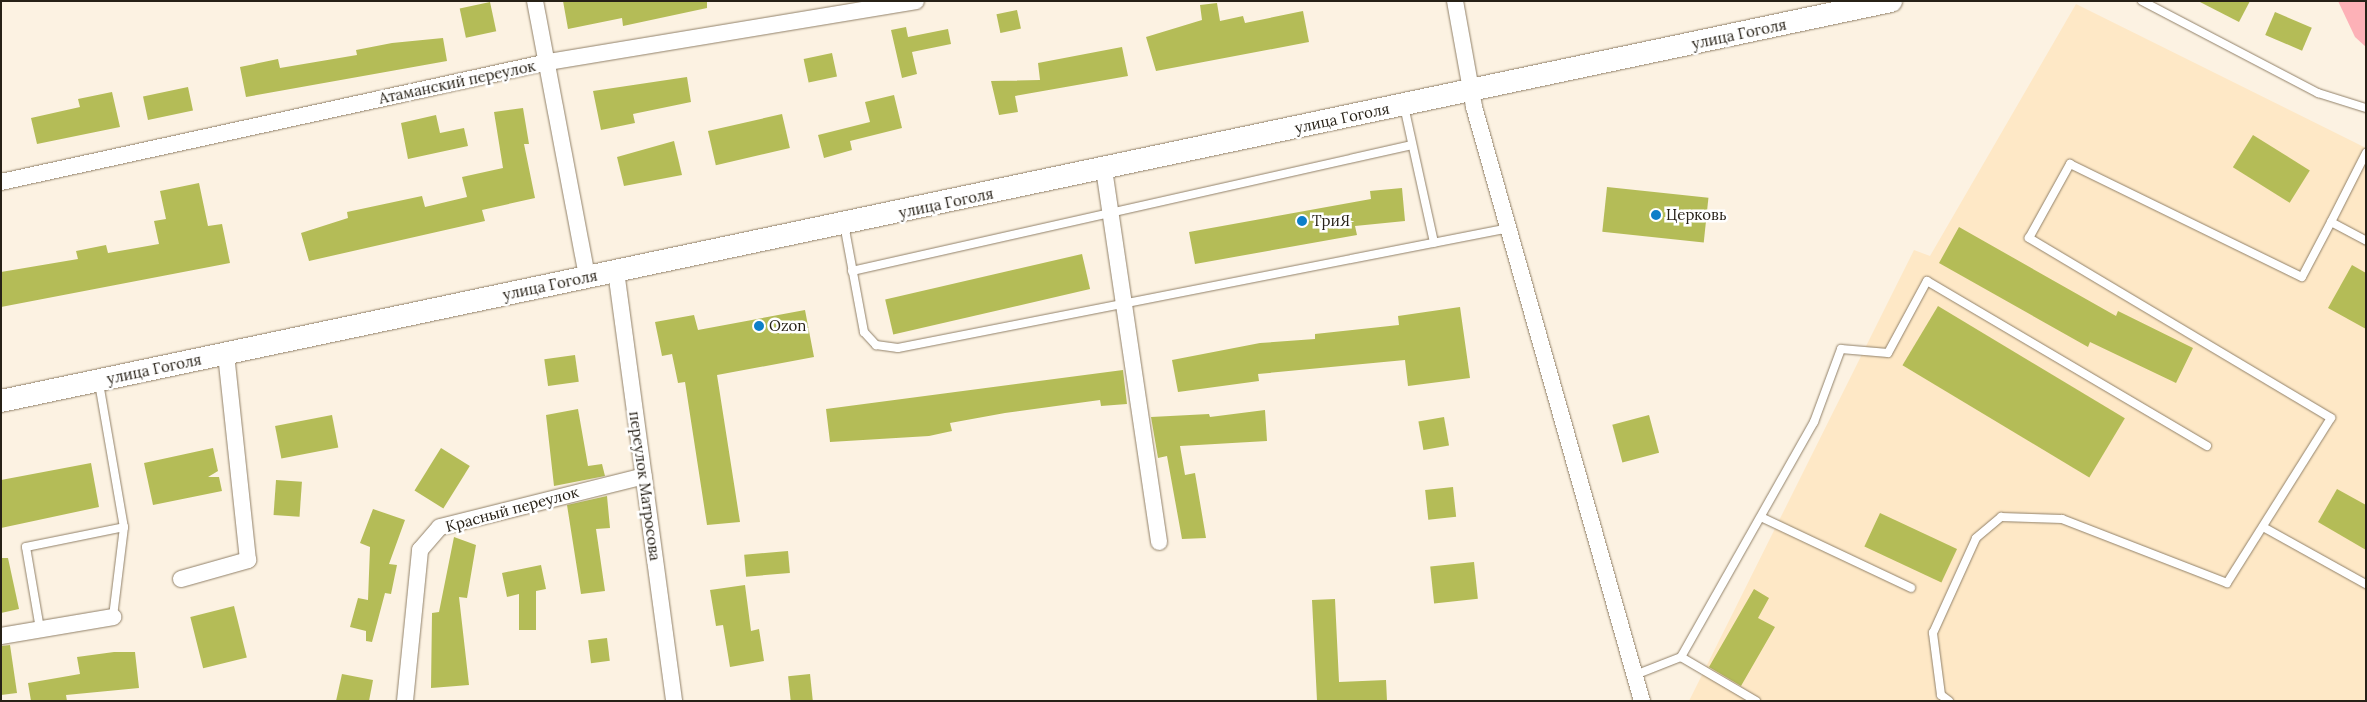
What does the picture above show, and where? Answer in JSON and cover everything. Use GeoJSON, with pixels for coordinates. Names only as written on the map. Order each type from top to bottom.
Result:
{"type":"FeatureCollection","features":[{"type":"Feature","properties":{"kind":"main road","name":"улица Гоголя"},"geometry":{"type":"LineString","coordinates":[[1,401],[1891,1]]}},
{"type":"Feature","properties":{"kind":"street"},"geometry":{"type":"LineString","coordinates":[[535,1],[587,277]]}},
{"type":"Feature","properties":{"kind":"street","name":"Атаманский переулок"},"geometry":{"type":"LineString","coordinates":[[1,182],[548,62],[916,1]]}},
{"type":"Feature","properties":{"kind":"street"},"geometry":{"type":"LineString","coordinates":[[1455,1],[1471,91],[1642,701]]}},
{"type":"Feature","properties":{"kind":"street"},"geometry":{"type":"LineString","coordinates":[[1104,169],[1159,542]]}},
{"type":"Feature","properties":{"kind":"street","name":"переулок Матросова"},"geometry":{"type":"LineString","coordinates":[[616,271],[674,701]]}},
{"type":"Feature","properties":{"kind":"street"},"geometry":{"type":"LineString","coordinates":[[181,579],[248,560],[226,354]]}},
{"type":"Feature","properties":{"kind":"street","name":"Красный переулок"},"geometry":{"type":"LineString","coordinates":[[405,701],[420,550],[440,527],[644,476]]}},
{"type":"Feature","properties":{"kind":"street"},"geometry":{"type":"LineString","coordinates":[[1,636],[113,617]]}},
{"type":"Feature","properties":{"kind":"lane"},"geometry":{"type":"LineString","coordinates":[[2142,1],[2318,93],[2366,108]]}},
{"type":"Feature","properties":{"kind":"lane"},"geometry":{"type":"LineString","coordinates":[[1404,105],[1434,243]]}},
{"type":"Feature","properties":{"kind":"lane"},"geometry":{"type":"LineString","coordinates":[[852,270],[1110,210],[1412,144]]}},
{"type":"Feature","properties":{"kind":"lane"},"geometry":{"type":"LineString","coordinates":[[1949,701],[1941,695],[1933,633],[1976,538],[2001,517],[2062,519],[2228,583],[2331,418],[2029,238],[2070,164],[2302,277],[2366,154]]}},
{"type":"Feature","properties":{"kind":"lane"},"geometry":{"type":"LineString","coordinates":[[2331,222],[2366,241]]}},
{"type":"Feature","properties":{"kind":"lane"},"geometry":{"type":"LineString","coordinates":[[844,224],[864,332],[876,345],[898,348],[1509,228]]}},
{"type":"Feature","properties":{"kind":"lane"},"geometry":{"type":"LineString","coordinates":[[1635,675],[1681,657],[1814,422],[1841,349],[1888,353],[1927,282],[2207,446]]}},
{"type":"Feature","properties":{"kind":"lane"},"geometry":{"type":"LineString","coordinates":[[99,380],[124,527],[113,617]]}},
{"type":"Feature","properties":{"kind":"lane"},"geometry":{"type":"LineString","coordinates":[[1760,516],[1911,588]]}},
{"type":"Feature","properties":{"kind":"lane"},"geometry":{"type":"LineString","coordinates":[[40,629],[26,547],[124,527]]}},
{"type":"Feature","properties":{"kind":"lane"},"geometry":{"type":"LineString","coordinates":[[2262,528],[2366,584]]}},
{"type":"Feature","properties":{"kind":"lane"},"geometry":{"type":"LineString","coordinates":[[1681,657],[1756,701]]}},
{"type":"Feature","properties":{"kind":"shaded area"},"geometry":{"type":"Polygon","coordinates":[[[2338,1],[2366,1],[2366,47],[2355,37],[2338,1]]]}},
{"type":"Feature","properties":{"kind":"shaded area"},"geometry":{"type":"Polygon","coordinates":[[[2076,4],[2366,148],[2366,701],[1689,701],[1914,250],[1930,256],[2076,4]]]}},
{"type":"Feature","properties":{"kind":"building"},"geometry":{"type":"Polygon","coordinates":[[[563,1],[707,1],[707,8],[623,26],[622,18],[568,29],[563,1]]]}},
{"type":"Feature","properties":{"kind":"building"},"geometry":{"type":"Polygon","coordinates":[[[2198,1],[2250,1],[2239,22],[2198,1]]]}},
{"type":"Feature","properties":{"kind":"building"},"geometry":{"type":"Polygon","coordinates":[[[490,2],[496,31],[466,38],[460,8],[490,2]]]}},
{"type":"Feature","properties":{"kind":"building"},"geometry":{"type":"Polygon","coordinates":[[[1217,3],[1220,21],[1243,16],[1245,23],[1303,11],[1309,42],[1156,71],[1146,37],[1202,20],[1200,5],[1217,3]]]}},
{"type":"Feature","properties":{"kind":"building"},"geometry":{"type":"Polygon","coordinates":[[[1017,10],[1021,29],[1000,33],[996,14],[1017,10]]]}},
{"type":"Feature","properties":{"kind":"building"},"geometry":{"type":"Polygon","coordinates":[[[2275,12],[2312,28],[2302,51],[2265,35],[2275,12]]]}},
{"type":"Feature","properties":{"kind":"building"},"geometry":{"type":"Polygon","coordinates":[[[906,27],[908,37],[948,29],[951,44],[912,52],[917,74],[902,78],[891,30],[906,27]]]}},
{"type":"Feature","properties":{"kind":"building"},"geometry":{"type":"Polygon","coordinates":[[[443,38],[447,61],[246,97],[240,67],[278,59],[280,68],[357,55],[356,50],[392,43],[443,38]]]}},
{"type":"Feature","properties":{"kind":"building"},"geometry":{"type":"Polygon","coordinates":[[[1122,47],[1128,76],[1015,96],[1018,112],[999,115],[991,81],[1040,80],[1038,63],[1122,47]]]}},
{"type":"Feature","properties":{"kind":"building"},"geometry":{"type":"Polygon","coordinates":[[[832,53],[837,76],[809,83],[804,59],[832,53]]]}},
{"type":"Feature","properties":{"kind":"building"},"geometry":{"type":"Polygon","coordinates":[[[687,77],[691,102],[633,114],[635,123],[601,130],[593,91],[687,77]]]}},
{"type":"Feature","properties":{"kind":"building"},"geometry":{"type":"Polygon","coordinates":[[[188,87],[193,110],[148,120],[143,97],[188,87]]]}},
{"type":"Feature","properties":{"kind":"building"},"geometry":{"type":"Polygon","coordinates":[[[112,92],[120,127],[37,144],[31,118],[80,107],[78,99],[112,92]]]}},
{"type":"Feature","properties":{"kind":"building"},"geometry":{"type":"Polygon","coordinates":[[[894,95],[902,128],[850,141],[852,150],[824,158],[818,135],[870,122],[865,102],[894,95]]]}},
{"type":"Feature","properties":{"kind":"building"},"geometry":{"type":"Polygon","coordinates":[[[523,108],[529,144],[524,144],[535,198],[482,210],[485,221],[309,261],[301,233],[348,218],[347,212],[422,196],[425,207],[467,197],[462,177],[503,168],[494,112],[523,108]]]}},
{"type":"Feature","properties":{"kind":"building"},"geometry":{"type":"Polygon","coordinates":[[[782,114],[790,148],[716,165],[708,131],[782,114]]]}},
{"type":"Feature","properties":{"kind":"building"},"geometry":{"type":"Polygon","coordinates":[[[436,115],[440,133],[464,128],[468,146],[408,159],[401,123],[436,115]]]}},
{"type":"Feature","properties":{"kind":"building"},"geometry":{"type":"Polygon","coordinates":[[[2253,135],[2310,171],[2290,203],[2233,167],[2253,135]]]}},
{"type":"Feature","properties":{"kind":"building"},"geometry":{"type":"Polygon","coordinates":[[[674,141],[682,175],[624,186],[617,157],[674,141]]]}},
{"type":"Feature","properties":{"kind":"building"},"geometry":{"type":"Polygon","coordinates":[[[199,183],[208,226],[222,224],[230,263],[1,307],[1,272],[78,259],[76,251],[106,245],[108,253],[159,244],[154,221],[166,219],[160,191],[199,183]]]}},
{"type":"Feature","properties":{"kind":"building","name":"Церковь"},"geometry":{"type":"Polygon","coordinates":[[[1607,187],[1708,198],[1704,242],[1602,232],[1607,187]]]}},
{"type":"Feature","properties":{"kind":"building"},"geometry":{"type":"Polygon","coordinates":[[[1402,188],[1405,221],[1355,226],[1357,235],[1195,264],[1189,232],[1371,199],[1370,191],[1402,188]]]}},
{"type":"Feature","properties":{"kind":"building"},"geometry":{"type":"Polygon","coordinates":[[[1959,227],[2116,316],[2118,311],[2193,348],[2176,383],[2090,342],[2088,347],[1939,263],[1959,227]]]}},
{"type":"Feature","properties":{"kind":"building"},"geometry":{"type":"Polygon","coordinates":[[[1082,254],[1090,289],[893,335],[885,299],[1082,254]]]}},
{"type":"Feature","properties":{"kind":"building"},"geometry":{"type":"Polygon","coordinates":[[[2352,265],[2366,273],[2366,329],[2328,308],[2352,265]]]}},
{"type":"Feature","properties":{"kind":"building"},"geometry":{"type":"Polygon","coordinates":[[[1938,306],[2125,418],[2089,477],[1902,365],[1938,306]]]}},
{"type":"Feature","properties":{"kind":"building"},"geometry":{"type":"Polygon","coordinates":[[[1460,307],[1470,378],[1408,386],[1405,360],[1258,374],[1259,381],[1178,392],[1172,360],[1260,343],[1315,339],[1315,334],[1399,325],[1398,316],[1460,307]]]}},
{"type":"Feature","properties":{"kind":"building"},"geometry":{"type":"Polygon","coordinates":[[[805,310],[814,357],[717,375],[740,522],[707,525],[685,382],[678,383],[672,354],[662,356],[655,322],[694,315],[698,330],[805,310]]]}},
{"type":"Feature","properties":{"kind":"building"},"geometry":{"type":"Polygon","coordinates":[[[575,355],[579,382],[548,386],[544,359],[575,355]]]}},
{"type":"Feature","properties":{"kind":"building"},"geometry":{"type":"Polygon","coordinates":[[[1123,370],[1127,404],[1101,406],[1100,400],[1005,413],[950,423],[952,431],[929,436],[830,442],[826,409],[1123,370]]]}},
{"type":"Feature","properties":{"kind":"building"},"geometry":{"type":"Polygon","coordinates":[[[578,409],[588,466],[602,464],[605,476],[554,486],[546,415],[578,409]]]}},
{"type":"Feature","properties":{"kind":"building"},"geometry":{"type":"Polygon","coordinates":[[[1265,410],[1267,441],[1180,446],[1185,475],[1195,473],[1206,538],[1182,539],[1167,456],[1158,458],[1151,417],[1209,414],[1210,417],[1265,410]]]}},
{"type":"Feature","properties":{"kind":"building"},"geometry":{"type":"Polygon","coordinates":[[[332,415],[338,447],[281,458],[275,426],[332,415]]]}},
{"type":"Feature","properties":{"kind":"building"},"geometry":{"type":"Polygon","coordinates":[[[1649,415],[1659,453],[1622,463],[1612,425],[1649,415]]]}},
{"type":"Feature","properties":{"kind":"building"},"geometry":{"type":"Polygon","coordinates":[[[1444,417],[1449,446],[1423,450],[1418,422],[1444,417]]]}},
{"type":"Feature","properties":{"kind":"building"},"geometry":{"type":"Polygon","coordinates":[[[213,448],[218,471],[208,477],[219,477],[222,491],[153,505],[144,463],[213,448]]]}},
{"type":"Feature","properties":{"kind":"building"},"geometry":{"type":"Polygon","coordinates":[[[441,448],[470,466],[443,508],[415,490],[441,448]]]}},
{"type":"Feature","properties":{"kind":"building"},"geometry":{"type":"Polygon","coordinates":[[[91,463],[99,507],[1,528],[1,480],[91,463]]]}},
{"type":"Feature","properties":{"kind":"building"},"geometry":{"type":"Polygon","coordinates":[[[276,480],[302,482],[299,517],[274,515],[276,480]]]}},
{"type":"Feature","properties":{"kind":"building"},"geometry":{"type":"Polygon","coordinates":[[[1453,487],[1456,517],[1428,520],[1425,490],[1453,487]]]}},
{"type":"Feature","properties":{"kind":"building"},"geometry":{"type":"Polygon","coordinates":[[[2337,489],[2366,505],[2366,550],[2318,522],[2337,489]]]}},
{"type":"Feature","properties":{"kind":"building"},"geometry":{"type":"Polygon","coordinates":[[[607,496],[610,528],[596,529],[605,591],[581,594],[567,505],[607,496]]]}},
{"type":"Feature","properties":{"kind":"building"},"geometry":{"type":"Polygon","coordinates":[[[373,509],[405,520],[389,564],[397,565],[391,594],[385,593],[372,642],[366,641],[366,631],[350,627],[358,598],[368,600],[370,547],[360,543],[373,509]]]}},
{"type":"Feature","properties":{"kind":"building"},"geometry":{"type":"Polygon","coordinates":[[[1880,513],[1957,549],[1941,582],[1864,547],[1880,513]]]}},
{"type":"Feature","properties":{"kind":"building"},"geometry":{"type":"Polygon","coordinates":[[[454,537],[476,545],[467,598],[459,597],[469,685],[431,688],[432,613],[439,612],[454,537]]]}},
{"type":"Feature","properties":{"kind":"building"},"geometry":{"type":"Polygon","coordinates":[[[788,551],[790,573],[746,577],[744,555],[788,551]]]}},
{"type":"Feature","properties":{"kind":"building"},"geometry":{"type":"Polygon","coordinates":[[[1,558],[8,558],[19,609],[1,613],[1,558]]]}},
{"type":"Feature","properties":{"kind":"building"},"geometry":{"type":"Polygon","coordinates":[[[1474,562],[1478,599],[1434,603],[1430,567],[1474,562]]]}},
{"type":"Feature","properties":{"kind":"building"},"geometry":{"type":"Polygon","coordinates":[[[541,565],[546,589],[536,591],[536,630],[519,630],[519,594],[507,597],[502,573],[541,565]]]}},
{"type":"Feature","properties":{"kind":"building"},"geometry":{"type":"Polygon","coordinates":[[[745,585],[751,631],[759,629],[764,661],[730,667],[723,625],[716,626],[710,590],[745,585]]]}},
{"type":"Feature","properties":{"kind":"building"},"geometry":{"type":"Polygon","coordinates":[[[1754,589],[1769,598],[1758,618],[1775,627],[1741,686],[1709,667],[1754,589]]]}},
{"type":"Feature","properties":{"kind":"building"},"geometry":{"type":"Polygon","coordinates":[[[1335,599],[1339,682],[1386,680],[1387,701],[1317,701],[1312,600],[1335,599]]]}},
{"type":"Feature","properties":{"kind":"building"},"geometry":{"type":"Polygon","coordinates":[[[234,606],[247,657],[203,668],[190,617],[234,606]]]}},
{"type":"Feature","properties":{"kind":"building"},"geometry":{"type":"Polygon","coordinates":[[[607,638],[610,661],[591,663],[588,640],[607,638]]]}},
{"type":"Feature","properties":{"kind":"building"},"geometry":{"type":"Polygon","coordinates":[[[10,645],[17,693],[1,695],[1,646],[10,645]]]}},
{"type":"Feature","properties":{"kind":"building"},"geometry":{"type":"Polygon","coordinates":[[[114,652],[135,652],[139,688],[66,695],[67,701],[31,701],[28,683],[80,674],[77,657],[114,652]]]}},
{"type":"Feature","properties":{"kind":"building"},"geometry":{"type":"Polygon","coordinates":[[[342,674],[373,680],[369,701],[336,701],[342,674]]]}},
{"type":"Feature","properties":{"kind":"building"},"geometry":{"type":"Polygon","coordinates":[[[810,674],[813,701],[791,701],[788,676],[810,674]]]}},
{"type":"Feature","properties":{"kind":"place","name":"Церковь"},"geometry":{"type":"Point","coordinates":[1656,215]}},
{"type":"Feature","properties":{"kind":"place","name":"ТриЯ"},"geometry":{"type":"Point","coordinates":[1302,221]}},
{"type":"Feature","properties":{"kind":"place","name":"Ozon"},"geometry":{"type":"Point","coordinates":[759,326]}}]}
